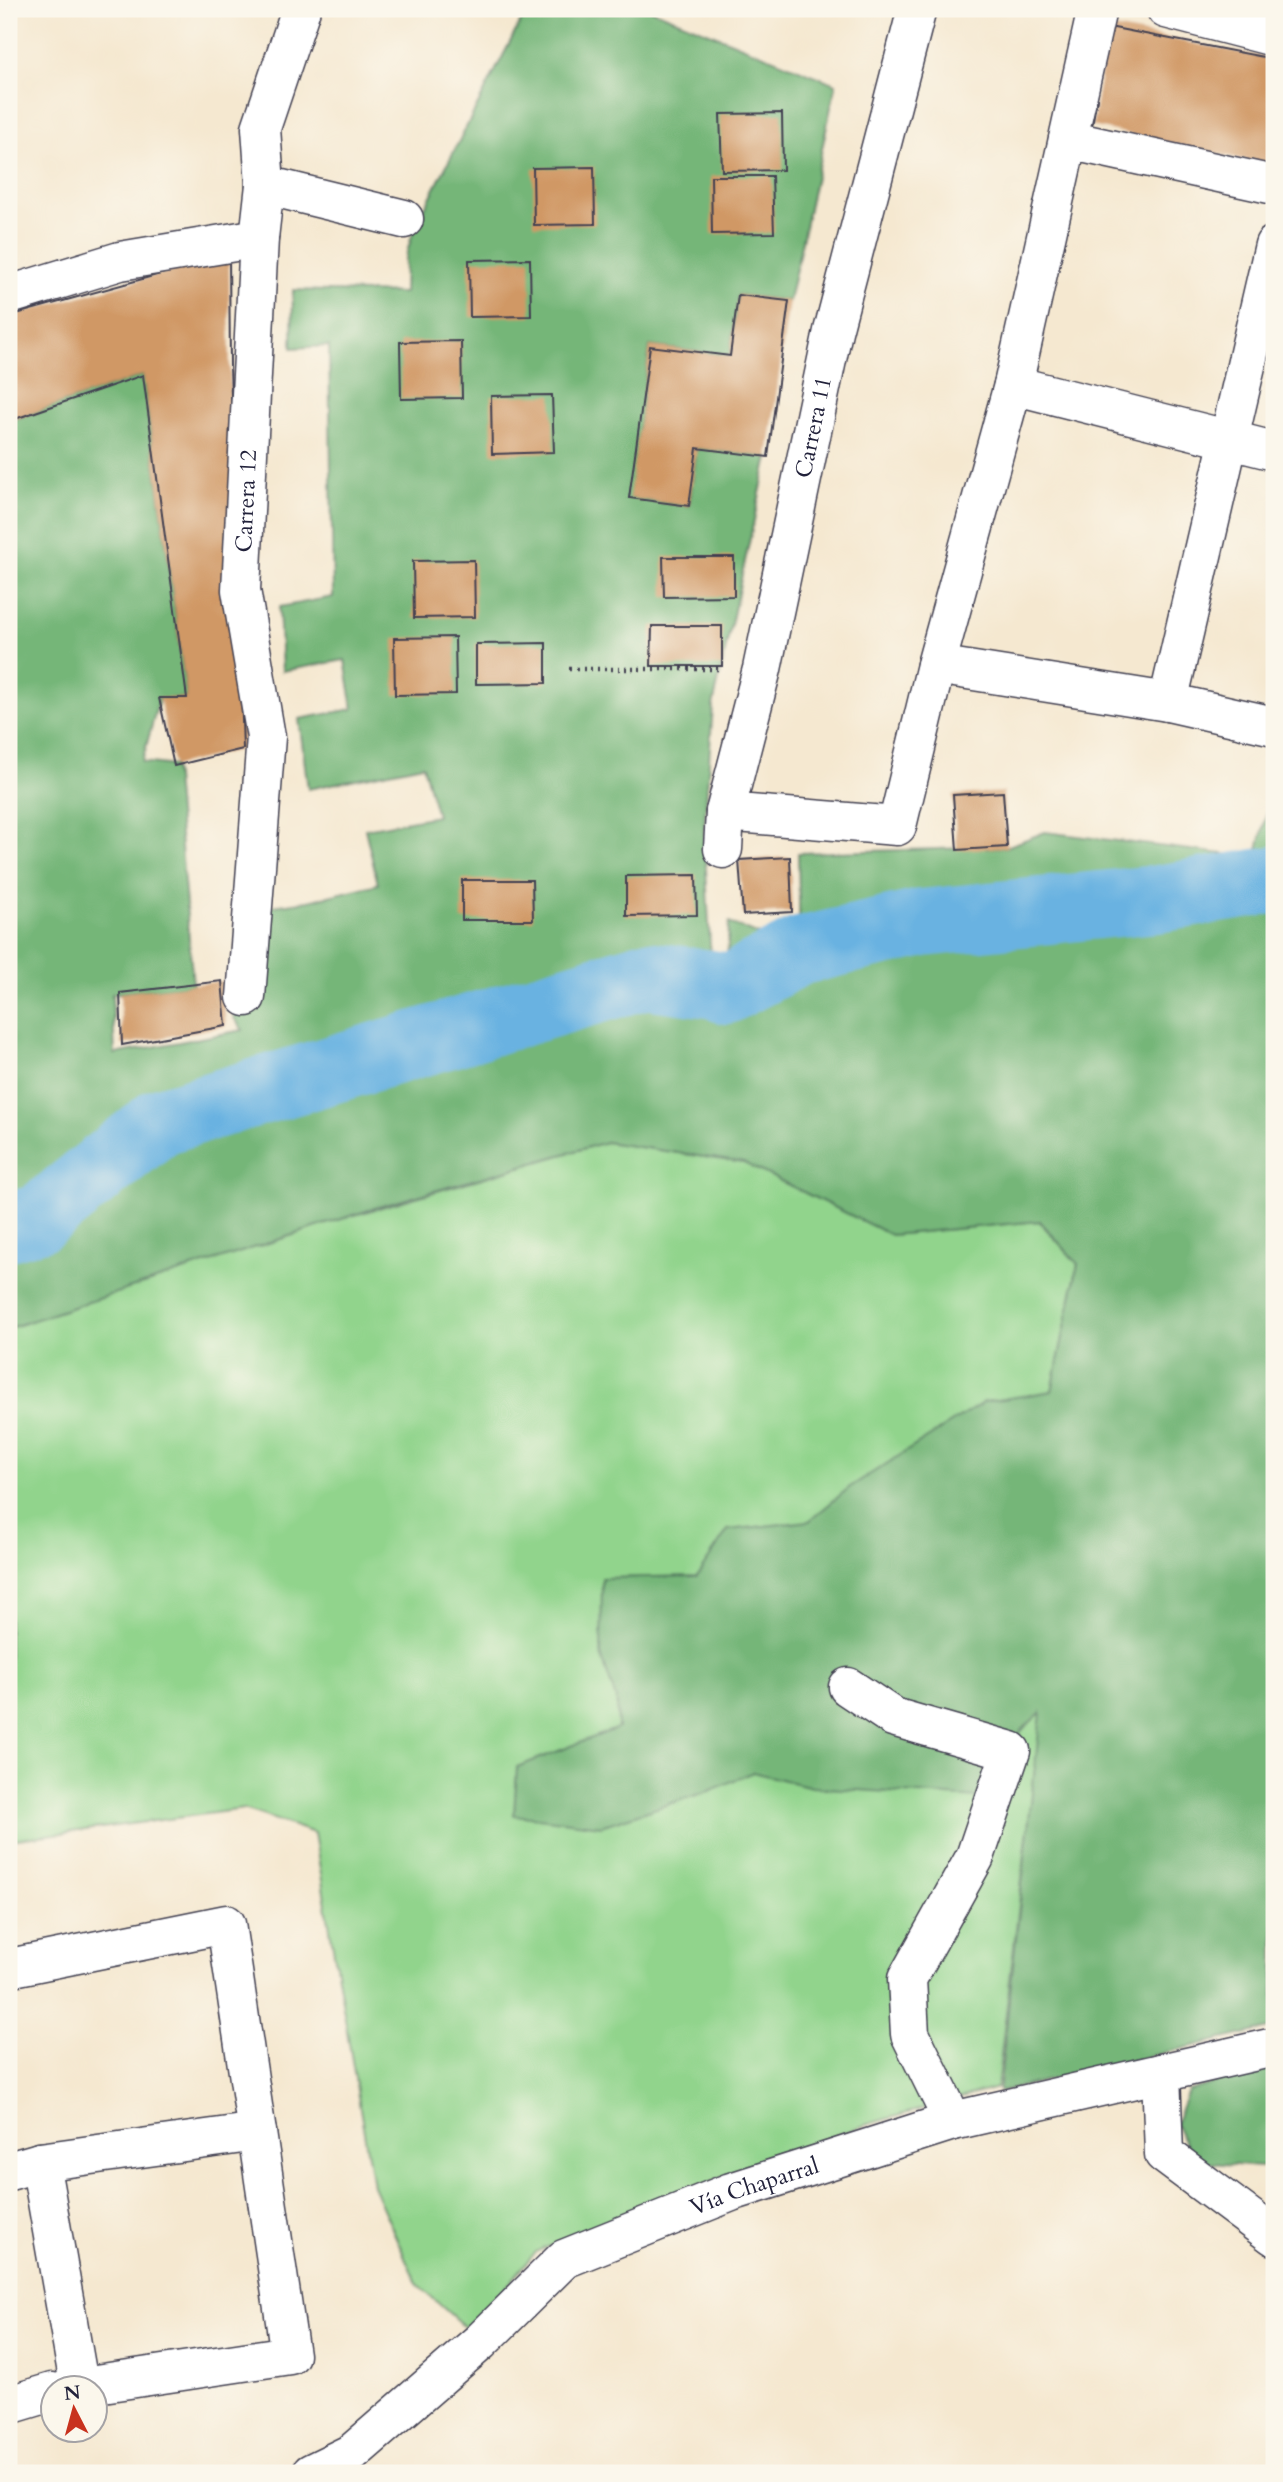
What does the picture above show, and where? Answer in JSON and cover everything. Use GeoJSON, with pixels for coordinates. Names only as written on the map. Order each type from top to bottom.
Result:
{"type":"FeatureCollection","features":[{"type":"Feature","properties":{"kind":"street","name":"Carrera 12"},"geometry":{"type":"LineString","coordinates":[[246,998],[266,737],[241,590],[259,238],[265,185],[261,128],[301,9]]}},
{"type":"Feature","properties":{"kind":"street","name":"Carrera 11"},"geometry":{"type":"LineString","coordinates":[[917,9],[833,331],[762,669],[724,830],[897,826],[936,665]]}},
{"type":"Feature","properties":{"kind":"street"},"geometry":{"type":"LineString","coordinates":[[1097,9],[1013,385],[936,665],[1168,702],[1274,726]]}},
{"type":"Feature","properties":{"kind":"street"},"geometry":{"type":"LineString","coordinates":[[1166,9],[1274,37]]}},
{"type":"Feature","properties":{"kind":"street"},"geometry":{"type":"LineString","coordinates":[[1069,140],[1274,185]]}},
{"type":"Feature","properties":{"kind":"street"},"geometry":{"type":"LineString","coordinates":[[265,185],[404,219]]}},
{"type":"Feature","properties":{"kind":"street"},"geometry":{"type":"LineString","coordinates":[[9,295],[120,261],[259,238]]}},
{"type":"Feature","properties":{"kind":"street"},"geometry":{"type":"LineString","coordinates":[[1168,702],[1274,245]]}},
{"type":"Feature","properties":{"kind":"street"},"geometry":{"type":"LineString","coordinates":[[1013,385],[1274,451]]}},
{"type":"Feature","properties":{"kind":"street"},"geometry":{"type":"LineString","coordinates":[[848,1687],[893,1717],[1011,1751],[975,1857],[907,1979],[910,2034],[953,2121]]}},
{"type":"Feature","properties":{"kind":"street"},"geometry":{"type":"LineString","coordinates":[[9,1968],[226,1924],[290,2355],[108,2382]]}},
{"type":"Feature","properties":{"kind":"street","name":"Vía Chaparral"},"geometry":{"type":"LineString","coordinates":[[311,2473],[352,2453],[481,2342],[564,2259],[731,2192],[953,2121],[1274,2047]]}},
{"type":"Feature","properties":{"kind":"street"},"geometry":{"type":"LineString","coordinates":[[1161,2073],[1164,2154],[1274,2236]]}},
{"type":"Feature","properties":{"kind":"street"},"geometry":{"type":"LineString","coordinates":[[64,2374],[24,2167],[257,2132]]}},
{"type":"Feature","properties":{"kind":"street"},"geometry":{"type":"LineString","coordinates":[[9,2405],[38,2396]]}},
{"type":"Feature","properties":{"kind":"path"},"geometry":{"type":"LineString","coordinates":[[569,669],[762,669]]}},
{"type":"Feature","properties":{"kind":"green space"},"geometry":{"type":"Polygon","coordinates":[[[527,9],[650,9],[836,84],[789,301],[738,295],[730,356],[650,346],[630,498],[689,506],[697,448],[768,457],[713,706],[704,832],[711,962],[727,960],[729,923],[800,951],[798,853],[1006,847],[1045,832],[1256,858],[1274,782],[1274,2027],[999,2092],[1041,1712],[1022,1730],[978,1798],[812,1787],[753,1772],[709,1791],[601,1826],[514,1815],[517,1767],[618,1728],[617,1702],[601,1655],[602,1578],[697,1576],[728,1530],[809,1521],[850,1487],[984,1402],[1052,1391],[1078,1264],[1040,1221],[891,1235],[744,1163],[606,1142],[378,1207],[9,1328],[9,421],[143,375],[187,698],[159,699],[142,762],[174,766],[193,985],[112,994],[115,1054],[243,1030],[234,1018],[233,1006],[252,909],[308,901],[378,884],[365,829],[437,816],[423,765],[308,789],[299,719],[353,709],[345,660],[282,671],[279,607],[333,597],[329,346],[292,348],[293,290],[404,293],[405,259],[414,229],[527,9]]]}},
{"type":"Feature","properties":{"kind":"green space"},"geometry":{"type":"Polygon","coordinates":[[[606,1142],[744,1163],[891,1235],[1039,1221],[1078,1264],[1052,1391],[1042,1711],[997,2088],[865,2125],[726,2176],[535,2252],[470,2332],[417,2284],[373,2186],[314,1833],[244,1809],[9,1840],[9,1328],[348,1217],[606,1142]]]}},
{"type":"Feature","properties":{"kind":"green space"},"geometry":{"type":"Polygon","coordinates":[[[1274,2064],[1274,2168],[1196,2162],[1175,2124],[1188,2091],[1274,2064]]]}},
{"type":"Feature","properties":{"kind":"building"},"geometry":{"type":"Polygon","coordinates":[[[1109,27],[1274,59],[1272,166],[1092,126],[1109,27]]]}},
{"type":"Feature","properties":{"kind":"building"},"geometry":{"type":"Polygon","coordinates":[[[782,113],[783,170],[722,171],[720,114],[782,113]]]}},
{"type":"Feature","properties":{"kind":"building"},"geometry":{"type":"Polygon","coordinates":[[[594,167],[595,224],[534,225],[533,168],[594,167]]]}},
{"type":"Feature","properties":{"kind":"building"},"geometry":{"type":"Polygon","coordinates":[[[711,176],[772,176],[774,233],[712,234],[711,176]]]}},
{"type":"Feature","properties":{"kind":"building"},"geometry":{"type":"Polygon","coordinates":[[[229,255],[230,366],[243,749],[174,766],[159,698],[187,698],[143,375],[9,421],[9,316],[229,255]]]}},
{"type":"Feature","properties":{"kind":"building"},"geometry":{"type":"Polygon","coordinates":[[[530,259],[531,316],[470,317],[469,260],[530,259]]]}},
{"type":"Feature","properties":{"kind":"building"},"geometry":{"type":"Polygon","coordinates":[[[738,295],[789,301],[768,457],[697,448],[689,506],[629,498],[650,346],[730,356],[738,295]]]}},
{"type":"Feature","properties":{"kind":"building"},"geometry":{"type":"Polygon","coordinates":[[[461,341],[462,398],[401,399],[400,342],[461,341]]]}},
{"type":"Feature","properties":{"kind":"building"},"geometry":{"type":"Polygon","coordinates":[[[552,395],[554,452],[492,454],[491,396],[552,395]]]}},
{"type":"Feature","properties":{"kind":"building"},"geometry":{"type":"Polygon","coordinates":[[[663,557],[734,557],[734,596],[664,597],[663,557]]]}},
{"type":"Feature","properties":{"kind":"building"},"geometry":{"type":"Polygon","coordinates":[[[474,560],[475,617],[414,618],[413,561],[474,560]]]}},
{"type":"Feature","properties":{"kind":"building"},"geometry":{"type":"Polygon","coordinates":[[[652,626],[722,626],[722,666],[651,666],[652,626]]]}},
{"type":"Feature","properties":{"kind":"building"},"geometry":{"type":"Polygon","coordinates":[[[455,637],[456,694],[395,695],[394,638],[455,637]]]}},
{"type":"Feature","properties":{"kind":"building"},"geometry":{"type":"Polygon","coordinates":[[[546,643],[546,683],[476,684],[476,644],[546,643]]]}},
{"type":"Feature","properties":{"kind":"building"},"geometry":{"type":"Polygon","coordinates":[[[1003,792],[1007,847],[957,850],[953,795],[1003,792]]]}},
{"type":"Feature","properties":{"kind":"building"},"geometry":{"type":"Polygon","coordinates":[[[790,857],[792,912],[743,915],[739,860],[790,857]]]}},
{"type":"Feature","properties":{"kind":"building"},"geometry":{"type":"Polygon","coordinates":[[[696,875],[697,915],[626,916],[626,876],[696,875]]]}},
{"type":"Feature","properties":{"kind":"building"},"geometry":{"type":"Polygon","coordinates":[[[462,880],[532,880],[533,920],[462,920],[462,880]]]}},
{"type":"Feature","properties":{"kind":"building"},"geometry":{"type":"Polygon","coordinates":[[[222,981],[226,1026],[122,1045],[120,993],[222,981]]]}},
{"type":"Feature","properties":{"kind":"waterway"},"geometry":{"type":"LineString","coordinates":[[9,1227],[39,1218],[161,1121],[646,975],[717,985],[726,990],[800,951],[922,923],[1157,899],[1274,880]]}}]}
